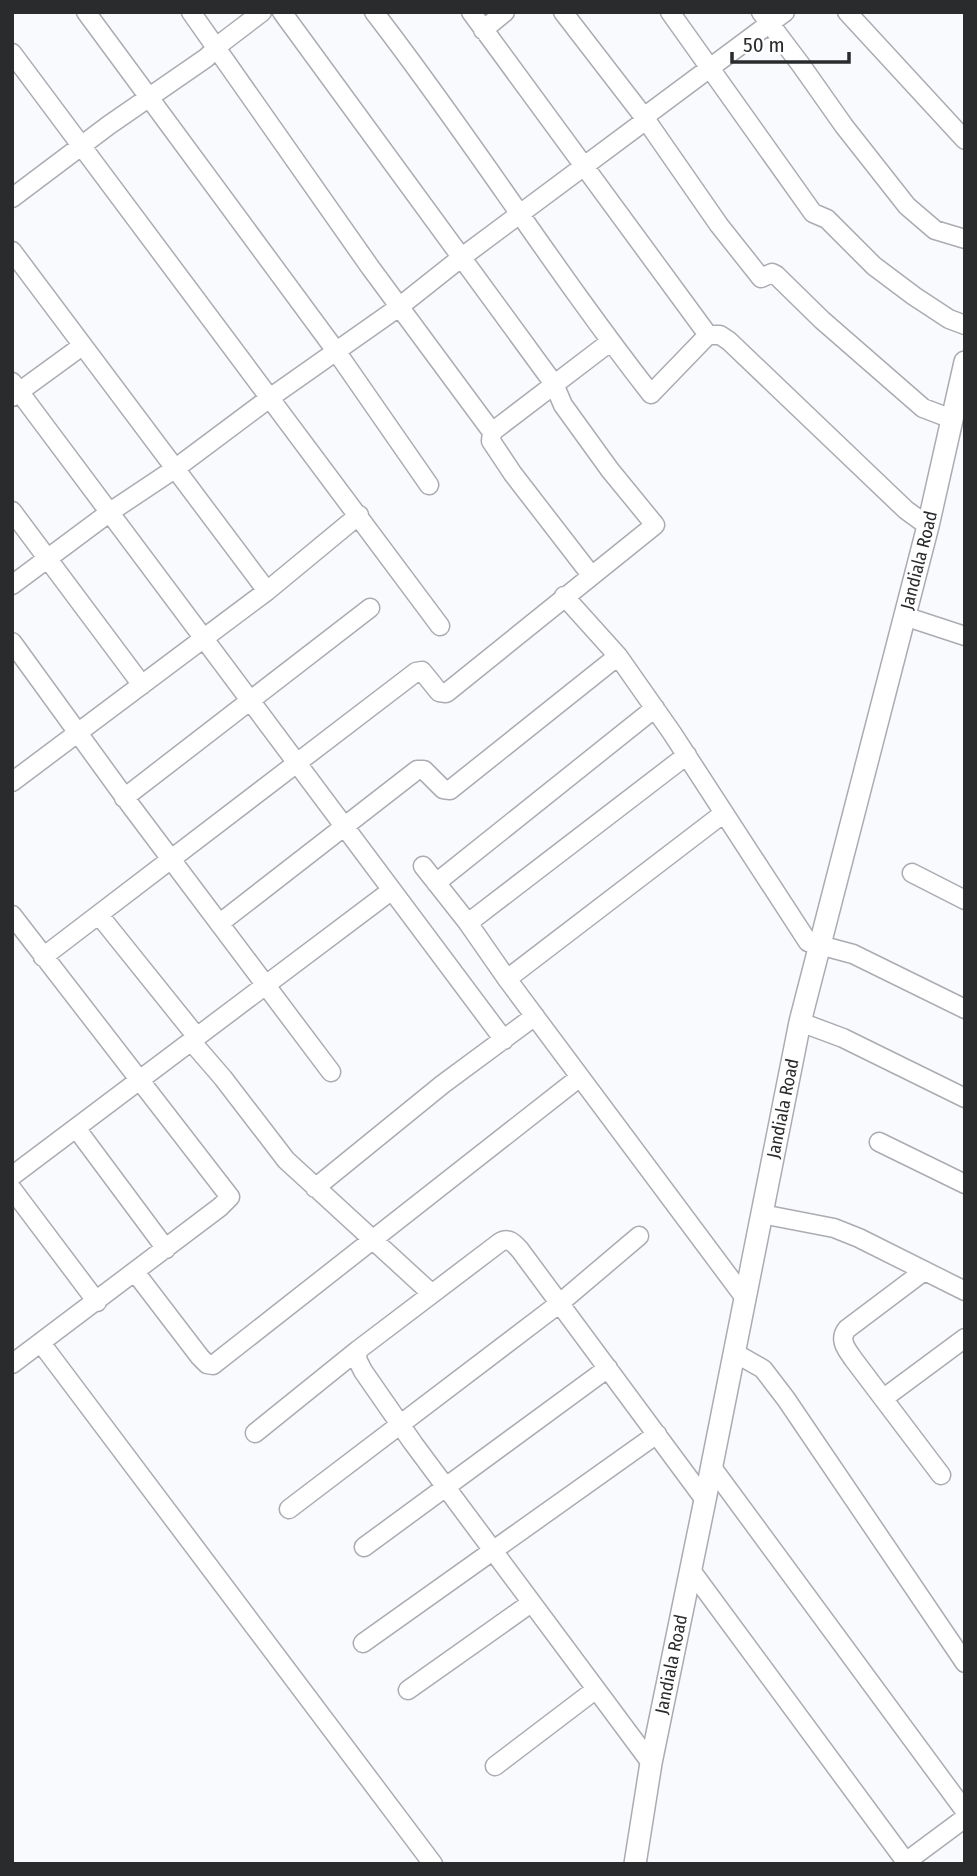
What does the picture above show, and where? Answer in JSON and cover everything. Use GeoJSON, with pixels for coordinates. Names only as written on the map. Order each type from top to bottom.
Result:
{"type":"FeatureCollection","features":[{"type":"Feature","properties":{"kind":"street"},"geometry":{"type":"LineString","coordinates":[[86,12],[335,351],[429,485]]}},
{"type":"Feature","properties":{"kind":"street"},"geometry":{"type":"LineString","coordinates":[[191,12],[399,307],[492,432],[491,441],[513,474],[591,575]]}},
{"type":"Feature","properties":{"kind":"street"},"geometry":{"type":"LineString","coordinates":[[13,196],[217,49],[262,12]]}},
{"type":"Feature","properties":{"kind":"street"},"geometry":{"type":"LineString","coordinates":[[43,957],[416,672],[422,671],[439,692],[446,693],[654,525],[610,470],[563,405],[554,384],[282,12]]}},
{"type":"Feature","properties":{"kind":"street"},"geometry":{"type":"LineString","coordinates":[[374,12],[421,73],[610,342],[651,394],[708,335],[720,335],[906,510],[928,526]]}},
{"type":"Feature","properties":{"kind":"street"},"geometry":{"type":"LineString","coordinates":[[471,12],[708,335]]}},
{"type":"Feature","properties":{"kind":"street"},"geometry":{"type":"LineString","coordinates":[[483,30],[505,12]]}},
{"type":"Feature","properties":{"kind":"street"},"geometry":{"type":"LineString","coordinates":[[563,12],[644,117],[719,225],[761,278],[772,273],[781,278],[822,320],[923,408],[952,419]]}},
{"type":"Feature","properties":{"kind":"street"},"geometry":{"type":"LineString","coordinates":[[670,12],[813,213],[827,219],[874,266],[914,296],[949,319],[965,325]]}},
{"type":"Feature","properties":{"kind":"street"},"geometry":{"type":"LineString","coordinates":[[12,586],[110,512],[176,468],[399,307],[462,257],[584,169],[642,123],[644,117],[710,68],[765,18],[785,12]]}},
{"type":"Feature","properties":{"kind":"street"},"geometry":{"type":"LineString","coordinates":[[847,12],[965,140]]}},
{"type":"Feature","properties":{"kind":"street"},"geometry":{"type":"LineString","coordinates":[[765,18],[907,206],[935,230],[965,239]]}},
{"type":"Feature","properties":{"kind":"street"},"geometry":{"type":"LineString","coordinates":[[12,53],[440,626]]}},
{"type":"Feature","properties":{"kind":"street"},"geometry":{"type":"LineString","coordinates":[[12,251],[267,591]]}},
{"type":"Feature","properties":{"kind":"street"},"geometry":{"type":"LineString","coordinates":[[492,432],[610,342]]}},
{"type":"Feature","properties":{"kind":"street"},"geometry":{"type":"LineString","coordinates":[[82,346],[15,390],[110,512],[503,1040]]}},
{"type":"Feature","properties":{"kind":"street","name":"Jandiala Road"},"geometry":{"type":"LineString","coordinates":[[635,1864],[650,1763],[800,1022],[928,526],[965,362]]}},
{"type":"Feature","properties":{"kind":"street"},"geometry":{"type":"LineString","coordinates":[[12,511],[142,685]]}},
{"type":"Feature","properties":{"kind":"street"},"geometry":{"type":"LineString","coordinates":[[12,782],[205,639],[359,515]]}},
{"type":"Feature","properties":{"kind":"street"},"geometry":{"type":"LineString","coordinates":[[564,596],[618,656],[655,708],[808,942],[853,954],[965,1009]]}},
{"type":"Feature","properties":{"kind":"street"},"geometry":{"type":"LineString","coordinates":[[124,798],[370,608]]}},
{"type":"Feature","properties":{"kind":"street"},"geometry":{"type":"LineString","coordinates":[[904,616],[965,636]]}},
{"type":"Feature","properties":{"kind":"street"},"geometry":{"type":"LineString","coordinates":[[12,642],[124,798],[331,1072]]}},
{"type":"Feature","properties":{"kind":"street"},"geometry":{"type":"LineString","coordinates":[[220,923],[417,771],[424,770],[443,789],[450,790],[618,656]]}},
{"type":"Feature","properties":{"kind":"street"},"geometry":{"type":"LineString","coordinates":[[436,883],[655,708]]}},
{"type":"Feature","properties":{"kind":"street"},"geometry":{"type":"LineString","coordinates":[[468,923],[687,755]]}},
{"type":"Feature","properties":{"kind":"street"},"geometry":{"type":"LineString","coordinates":[[507,979],[724,813]]}},
{"type":"Feature","properties":{"kind":"street"},"geometry":{"type":"LineString","coordinates":[[423,866],[746,1298]]}},
{"type":"Feature","properties":{"kind":"street"},"geometry":{"type":"LineString","coordinates":[[912,873],[965,900]]}},
{"type":"Feature","properties":{"kind":"street"},"geometry":{"type":"LineString","coordinates":[[12,1176],[391,890]]}},
{"type":"Feature","properties":{"kind":"street"},"geometry":{"type":"LineString","coordinates":[[12,915],[230,1197],[97,1302],[12,1364]]}},
{"type":"Feature","properties":{"kind":"street"},"geometry":{"type":"LineString","coordinates":[[99,915],[286,1160],[431,1293]]}},
{"type":"Feature","properties":{"kind":"street"},"geometry":{"type":"LineString","coordinates":[[315,1188],[443,1084],[535,1016]]}},
{"type":"Feature","properties":{"kind":"street"},"geometry":{"type":"LineString","coordinates":[[800,1022],[843,1038],[965,1098]]}},
{"type":"Feature","properties":{"kind":"street"},"geometry":{"type":"LineString","coordinates":[[135,1272],[200,1357],[210,1365],[580,1077]]}},
{"type":"Feature","properties":{"kind":"street"},"geometry":{"type":"LineString","coordinates":[[76,1128],[166,1249]]}},
{"type":"Feature","properties":{"kind":"street"},"geometry":{"type":"LineString","coordinates":[[879,1142],[965,1184]]}},
{"type":"Feature","properties":{"kind":"street"},"geometry":{"type":"LineString","coordinates":[[12,1189],[97,1302]]}},
{"type":"Feature","properties":{"kind":"street"},"geometry":{"type":"LineString","coordinates":[[762,1214],[834,1228],[965,1291]]}},
{"type":"Feature","properties":{"kind":"street"},"geometry":{"type":"LineString","coordinates":[[289,1509],[560,1303],[639,1236]]}},
{"type":"Feature","properties":{"kind":"street"},"geometry":{"type":"LineString","coordinates":[[255,1433],[431,1293],[504,1239],[510,1240],[520,1250],[705,1500]]}},
{"type":"Feature","properties":{"kind":"street"},"geometry":{"type":"LineString","coordinates":[[925,1270],[847,1329],[843,1336],[846,1348],[941,1475]]}},
{"type":"Feature","properties":{"kind":"street"},"geometry":{"type":"LineString","coordinates":[[884,1398],[965,1338]]}},
{"type":"Feature","properties":{"kind":"street"},"geometry":{"type":"LineString","coordinates":[[41,1343],[433,1864]]}},
{"type":"Feature","properties":{"kind":"street"},"geometry":{"type":"LineString","coordinates":[[358,1350],[357,1359],[363,1371],[400,1424],[650,1763]]}},
{"type":"Feature","properties":{"kind":"street"},"geometry":{"type":"LineString","coordinates":[[735,1353],[763,1369],[786,1399],[965,1663]]}},
{"type":"Feature","properties":{"kind":"street"},"geometry":{"type":"LineString","coordinates":[[364,1547],[608,1368]]}},
{"type":"Feature","properties":{"kind":"street"},"geometry":{"type":"LineString","coordinates":[[363,1643],[657,1434]]}},
{"type":"Feature","properties":{"kind":"street"},"geometry":{"type":"LineString","coordinates":[[711,1466],[965,1811]]}},
{"type":"Feature","properties":{"kind":"street"},"geometry":{"type":"LineString","coordinates":[[690,1569],[905,1863],[965,1818]]}},
{"type":"Feature","properties":{"kind":"street"},"geometry":{"type":"LineString","coordinates":[[408,1690],[531,1603]]}},
{"type":"Feature","properties":{"kind":"street"},"geometry":{"type":"LineString","coordinates":[[495,1766],[595,1690]]}}]}
